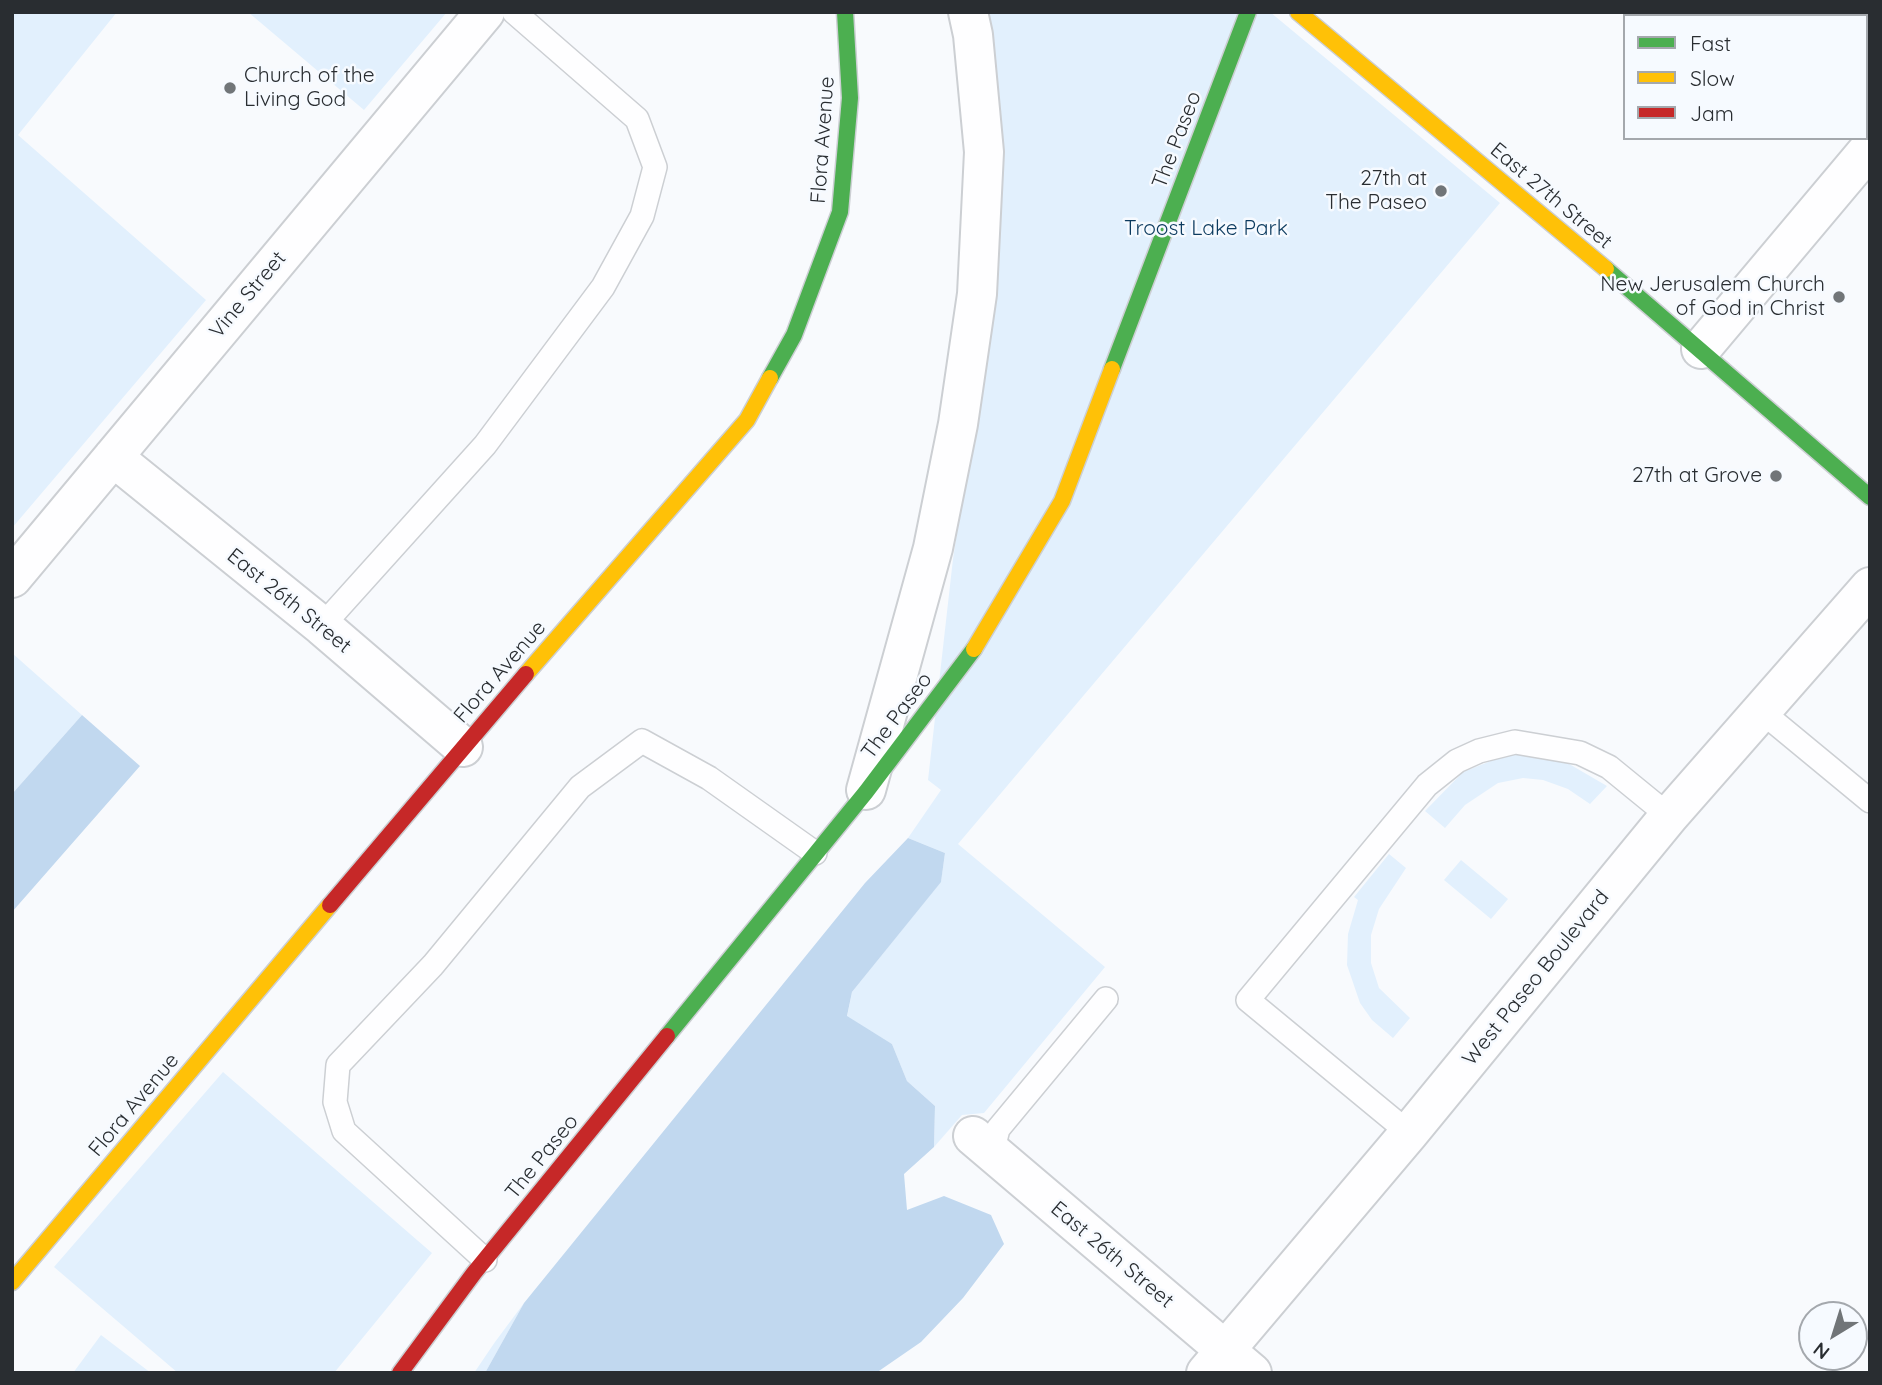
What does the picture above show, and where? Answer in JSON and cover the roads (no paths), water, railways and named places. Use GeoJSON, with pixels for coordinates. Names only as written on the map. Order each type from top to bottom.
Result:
{"type":"FeatureCollection","features":[{"type":"Feature","properties":{"kind":"main road","name":"Flora Avenue"},"geometry":{"type":"LineString","coordinates":[[12,1282],[463,747],[747,420],[794,335],[840,212],[850,98],[845,12]]}},
{"type":"Feature","properties":{"kind":"main road","name":"The Paseo"},"geometry":{"type":"LineString","coordinates":[[400,1373],[485,1260],[866,792],[987,631],[1062,501],[1248,12]]}},
{"type":"Feature","properties":{"kind":"main road","name":"East 27th Street"},"geometry":{"type":"LineString","coordinates":[[1298,12],[1701,349],[1870,497]]}},
{"type":"Feature","properties":{"kind":"main road","name":"The Paseo"},"geometry":{"type":"LineString","coordinates":[[412,1373],[419,1351]]}},
{"type":"Feature","properties":{"kind":"street","name":"Vine Street"},"geometry":{"type":"LineString","coordinates":[[12,578],[485,12]]}},
{"type":"Feature","properties":{"kind":"street"},"geometry":{"type":"LineString","coordinates":[[866,792],[933,548],[958,424],[977,294],[984,152],[973,34],[968,12]]}},
{"type":"Feature","properties":{"kind":"street"},"geometry":{"type":"LineString","coordinates":[[1701,349],[1870,148]]}},
{"type":"Feature","properties":{"kind":"street","name":"East 26th Street"},"geometry":{"type":"LineString","coordinates":[[113,457],[322,626],[463,747]]}},
{"type":"Feature","properties":{"kind":"street","name":"West Paseo Boulevard"},"geometry":{"type":"LineString","coordinates":[[1228,1365],[1409,1133],[1669,816],[1870,587]]}},
{"type":"Feature","properties":{"kind":"street","name":"East 26th Street"},"geometry":{"type":"LineString","coordinates":[[983,1145],[1228,1365]]}},
{"type":"Feature","properties":{"kind":"lane"},"geometry":{"type":"LineString","coordinates":[[322,626],[485,445],[603,287],[642,216],[655,167],[637,119],[514,12]]}},
{"type":"Feature","properties":{"kind":"lane"},"geometry":{"type":"LineString","coordinates":[[1761,711],[1870,802]]}},
{"type":"Feature","properties":{"kind":"lane"},"geometry":{"type":"LineString","coordinates":[[485,1260],[344,1130],[335,1102],[338,1065],[433,965],[580,787],[642,741],[709,778],[816,853]]}},
{"type":"Feature","properties":{"kind":"lane"},"geometry":{"type":"LineString","coordinates":[[1409,1133],[1248,1000],[1427,785],[1457,761],[1479,751],[1515,742],[1580,752],[1609,767],[1669,816]]}},
{"type":"Feature","properties":{"kind":"lane"},"geometry":{"type":"LineString","coordinates":[[983,1145],[1106,999]]}},
{"type":"Feature","properties":{"kind":"place","name":"Church of the Living God"},"geometry":{"type":"Point","coordinates":[230,88]}},
{"type":"Feature","properties":{"kind":"place","name":"27th at The Paseo"},"geometry":{"type":"Point","coordinates":[1441,191]}},
{"type":"Feature","properties":{"kind":"place","name":"New Jerusalem Church of God in Christ"},"geometry":{"type":"Point","coordinates":[1839,297]}},
{"type":"Feature","properties":{"kind":"place","name":"27th at Grove"},"geometry":{"type":"Point","coordinates":[1776,476]}},
{"type":"Feature","properties":{"kind":"park label","name":"Troost Lake Park"},"geometry":{"type":"Point","coordinates":[1206,229]}}]}
